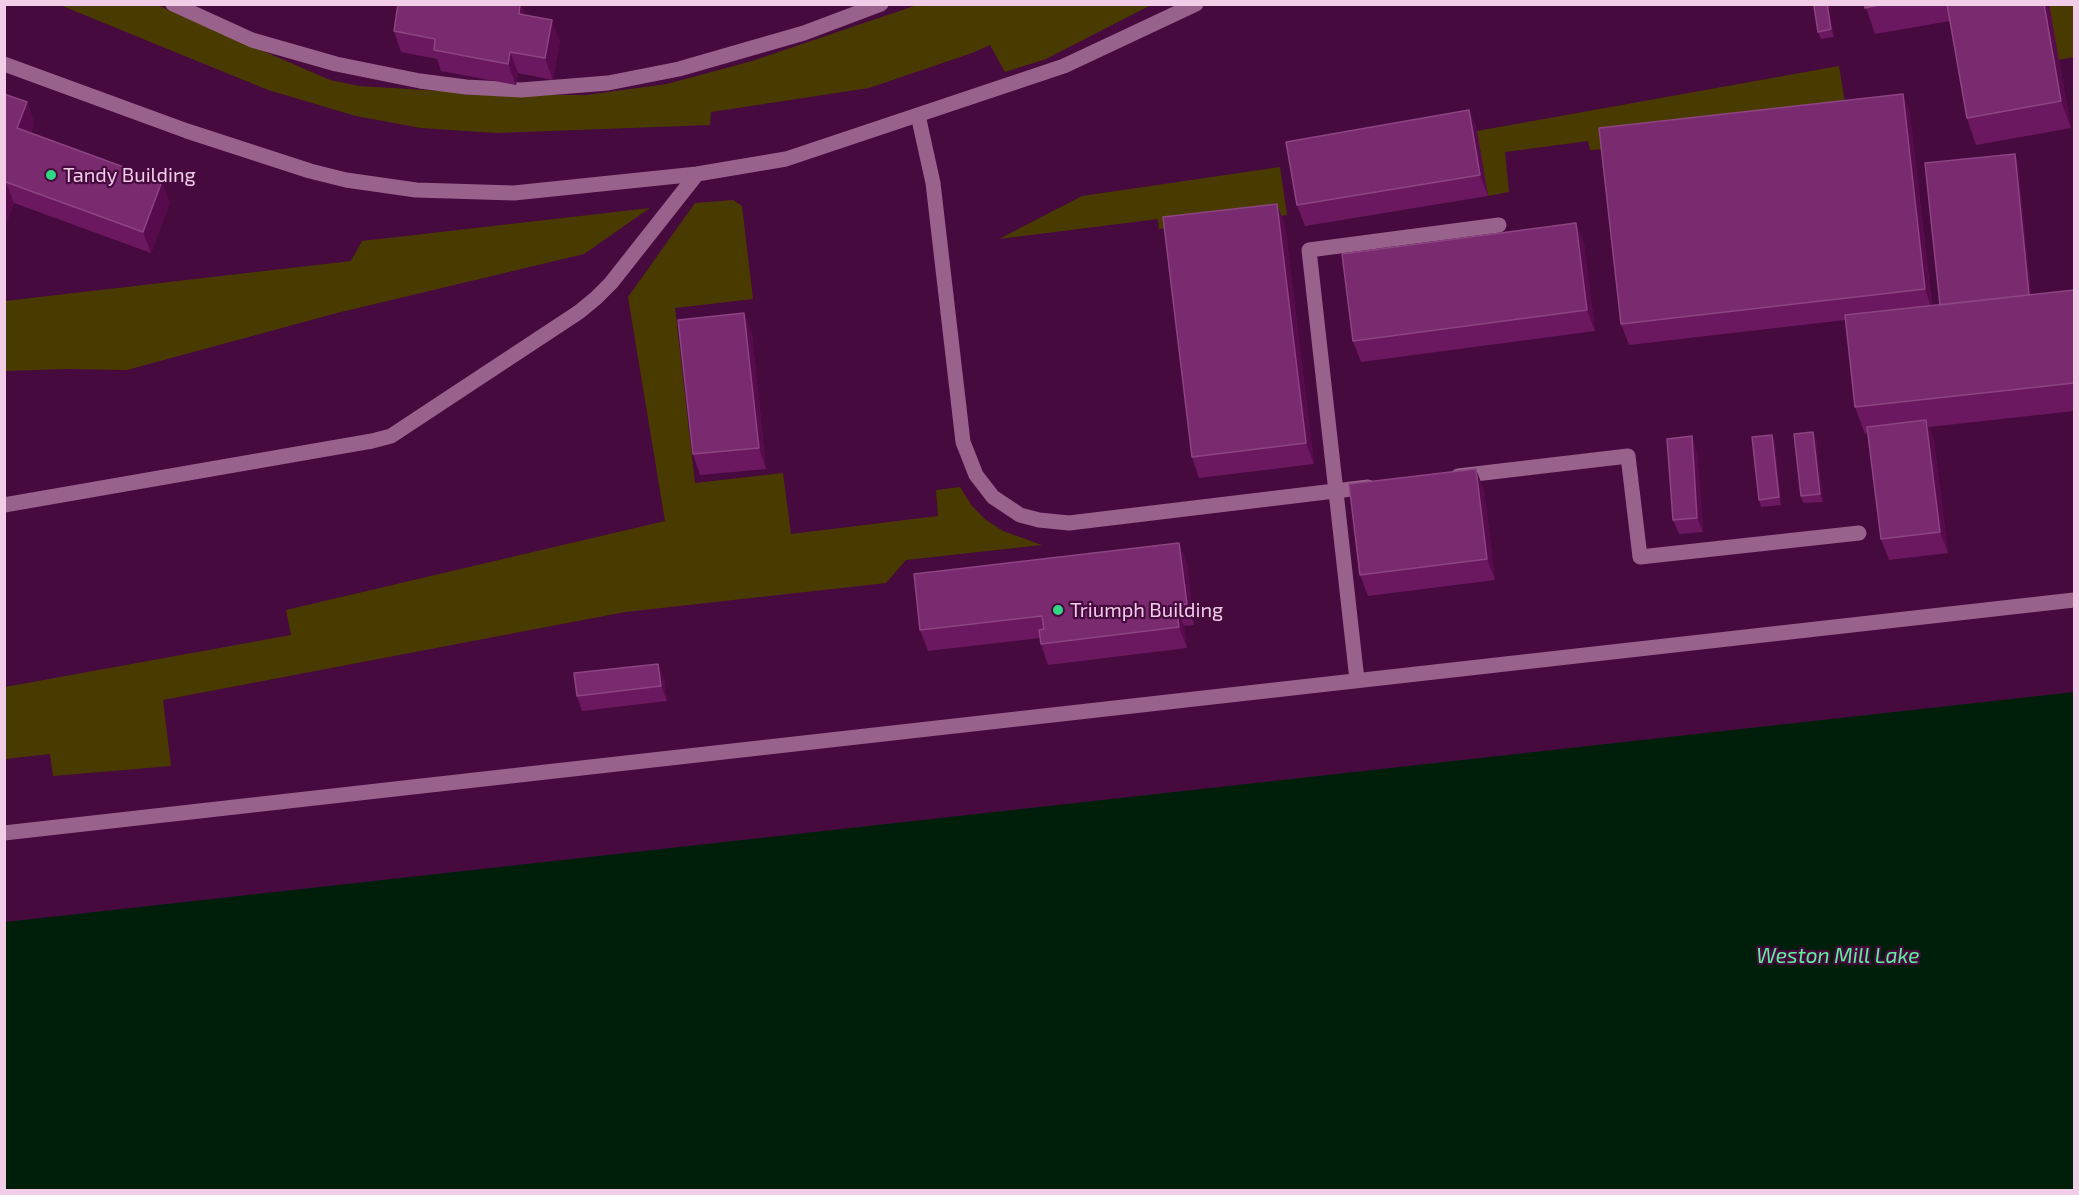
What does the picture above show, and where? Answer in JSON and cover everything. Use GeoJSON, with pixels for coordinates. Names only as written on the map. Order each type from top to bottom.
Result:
{"type":"FeatureCollection","features":[{"type":"Feature","properties":{"kind":"lane"},"geometry":{"type":"LineString","coordinates":[[173,4],[252,40],[336,64],[420,81],[466,87],[521,90],[608,83],[679,69],[804,33],[881,4]]}},
{"type":"Feature","properties":{"kind":"lane"},"geometry":{"type":"LineString","coordinates":[[4,64],[188,131],[298,168],[346,180],[416,190],[514,193],[696,174],[786,159],[1064,66],[1196,4]]}},
{"type":"Feature","properties":{"kind":"lane"},"geometry":{"type":"LineString","coordinates":[[918,115],[933,183],[963,442],[976,475],[993,497],[1020,515],[1039,520],[1069,523],[1382,485]]}},
{"type":"Feature","properties":{"kind":"lane"},"geometry":{"type":"LineString","coordinates":[[4,505],[391,436],[569,319],[596,298],[611,284],[696,174]]}},
{"type":"Feature","properties":{"kind":"lane"},"geometry":{"type":"LineString","coordinates":[[1357,680],[1309,250],[1499,225]]}},
{"type":"Feature","properties":{"kind":"lane"},"geometry":{"type":"LineString","coordinates":[[1440,478],[1628,456],[1640,556],[1859,533]]}},
{"type":"Feature","properties":{"kind":"lane"},"geometry":{"type":"LineString","coordinates":[[4,833],[2074,600]]}},
{"type":"Feature","properties":{"kind":"shaded area"},"geometry":{"type":"Polygon","coordinates":[[[60,5],[157,5],[330,80],[359,86],[507,95],[586,95],[667,84],[752,61],[917,5],[1151,5],[1046,59],[1005,72],[990,45],[869,88],[711,112],[710,125],[496,133],[421,128],[356,116],[268,90],[60,5]]]}},
{"type":"Feature","properties":{"kind":"shaded area"},"geometry":{"type":"Polygon","coordinates":[[[2049,5],[2074,5],[2074,57],[2058,60],[2049,5]]]}},
{"type":"Feature","properties":{"kind":"shaded area"},"geometry":{"type":"Polygon","coordinates":[[[1839,66],[1846,109],[1607,149],[1590,150],[1588,141],[1505,152],[1509,192],[1488,196],[1477,131],[1839,66]]]}},
{"type":"Feature","properties":{"kind":"shaded area"},"geometry":{"type":"Polygon","coordinates":[[[1280,167],[1287,215],[1159,229],[1158,219],[999,239],[1082,196],[1280,167]]]}},
{"type":"Feature","properties":{"kind":"shaded area"},"geometry":{"type":"Polygon","coordinates":[[[733,200],[742,206],[753,299],[675,308],[695,483],[783,473],[791,534],[938,516],[936,490],[960,487],[972,506],[986,520],[1003,531],[1042,545],[906,560],[886,583],[625,612],[163,700],[171,766],[53,776],[50,754],[5,759],[5,687],[291,635],[286,610],[665,521],[628,297],[695,203],[733,200]]]}},
{"type":"Feature","properties":{"kind":"shaded area"},"geometry":{"type":"Polygon","coordinates":[[[650,208],[584,254],[337,313],[127,370],[5,371],[5,301],[351,261],[362,241],[650,208]]]}},
{"type":"Feature","properties":{"kind":"water","name":"Weston Mill Lake"},"geometry":{"type":"Polygon","coordinates":[[[2074,692],[2074,1190],[5,1190],[5,922],[2074,692]]]}},
{"type":"Feature","properties":{"kind":"building"},"geometry":{"type":"Polygon","coordinates":[[[398,4],[520,4],[519,14],[552,20],[545,58],[510,52],[508,64],[434,50],[435,39],[394,31],[398,4]]]}},
{"type":"Feature","properties":{"kind":"building"},"geometry":{"type":"Polygon","coordinates":[[[1827,4],[1831,29],[1818,32],[1814,6],[1827,4]]]}},
{"type":"Feature","properties":{"kind":"building"},"geometry":{"type":"Polygon","coordinates":[[[1865,4],[1884,4],[1865,8],[1865,4]]]}},
{"type":"Feature","properties":{"kind":"building"},"geometry":{"type":"Polygon","coordinates":[[[1947,4],[2044,4],[2061,101],[1967,118],[1947,4]]]}},
{"type":"Feature","properties":{"kind":"building","name":"Tandy Building"},"geometry":{"type":"Polygon","coordinates":[[[4,94],[27,102],[17,128],[162,181],[143,232],[6,182],[4,186],[4,94]]]}},
{"type":"Feature","properties":{"kind":"building"},"geometry":{"type":"Polygon","coordinates":[[[1903,94],[1925,289],[1621,324],[1599,128],[1903,94]]]}},
{"type":"Feature","properties":{"kind":"building"},"geometry":{"type":"Polygon","coordinates":[[[1469,110],[1480,175],[1297,205],[1286,142],[1469,110]]]}},
{"type":"Feature","properties":{"kind":"building"},"geometry":{"type":"Polygon","coordinates":[[[2015,154],[2029,295],[1940,305],[1925,163],[2015,154]]]}},
{"type":"Feature","properties":{"kind":"building"},"geometry":{"type":"Polygon","coordinates":[[[1277,204],[1306,443],[1192,457],[1163,217],[1277,204]]]}},
{"type":"Feature","properties":{"kind":"building"},"geometry":{"type":"Polygon","coordinates":[[[1576,223],[1587,310],[1353,341],[1342,254],[1576,223]]]}},
{"type":"Feature","properties":{"kind":"building"},"geometry":{"type":"Polygon","coordinates":[[[2074,290],[2074,383],[1855,407],[1845,315],[2074,290]]]}},
{"type":"Feature","properties":{"kind":"building"},"geometry":{"type":"Polygon","coordinates":[[[744,313],[759,448],[693,454],[678,320],[744,313]]]}},
{"type":"Feature","properties":{"kind":"building"},"geometry":{"type":"Polygon","coordinates":[[[1926,420],[1940,532],[1881,539],[1867,427],[1926,420]]]}},
{"type":"Feature","properties":{"kind":"building"},"geometry":{"type":"Polygon","coordinates":[[[1813,432],[1820,494],[1801,496],[1794,434],[1813,432]]]}},
{"type":"Feature","properties":{"kind":"building"},"geometry":{"type":"Polygon","coordinates":[[[1772,435],[1779,497],[1759,500],[1752,437],[1772,435]]]}},
{"type":"Feature","properties":{"kind":"building"},"geometry":{"type":"Polygon","coordinates":[[[1692,436],[1697,518],[1673,520],[1667,439],[1692,436]]]}},
{"type":"Feature","properties":{"kind":"building"},"geometry":{"type":"Polygon","coordinates":[[[1476,469],[1487,559],[1360,575],[1349,484],[1476,469]]]}},
{"type":"Feature","properties":{"kind":"building","name":"Triumph Building"},"geometry":{"type":"Polygon","coordinates":[[[1179,543],[1187,604],[1176,605],[1179,627],[1041,644],[1039,630],[1044,629],[1042,616],[920,630],[914,574],[1179,543]]]}},
{"type":"Feature","properties":{"kind":"building"},"geometry":{"type":"Polygon","coordinates":[[[658,664],[661,686],[577,696],[574,673],[658,664]]]}},
{"type":"Feature","properties":{"kind":"place","name":"Tandy Building"},"geometry":{"type":"Point","coordinates":[51,175]}},
{"type":"Feature","properties":{"kind":"place","name":"Triumph Building"},"geometry":{"type":"Point","coordinates":[1058,610]}}]}
